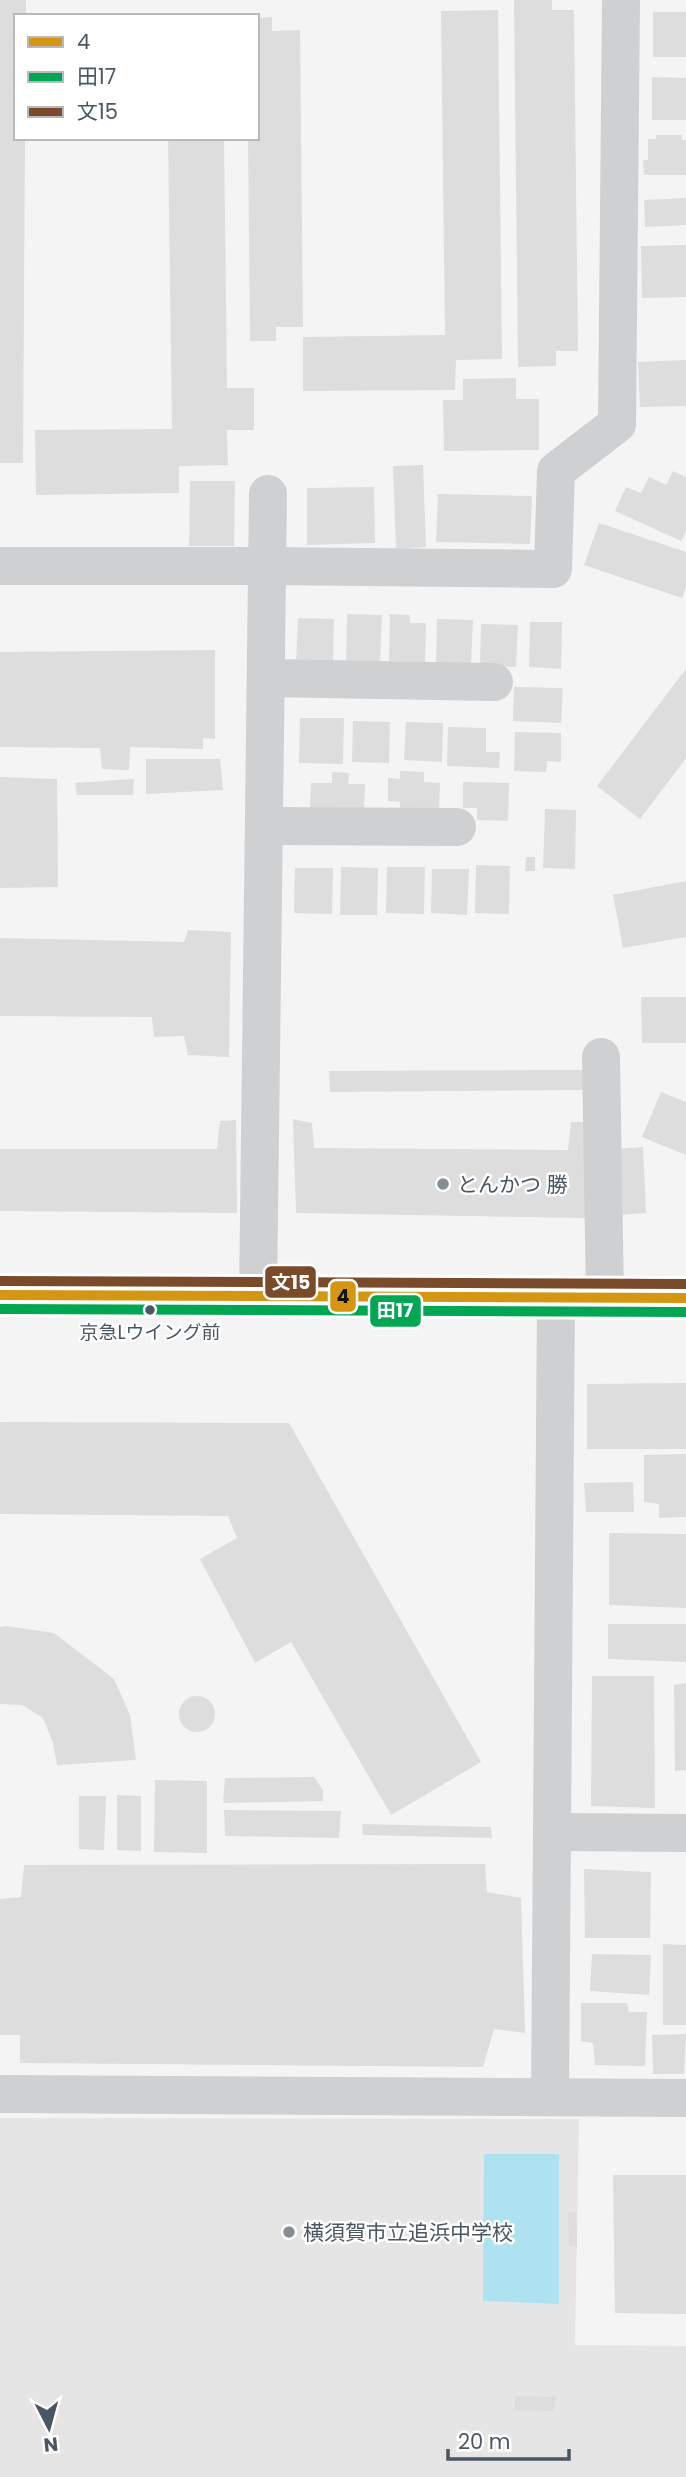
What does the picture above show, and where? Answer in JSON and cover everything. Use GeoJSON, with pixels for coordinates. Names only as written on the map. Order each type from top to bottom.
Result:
{"type":"FeatureCollection","features":[{"type":"Feature","properties":{"kind":"street"},"geometry":{"type":"LineString","coordinates":[[0,566],[553,569],[556,471],[617,424],[621,0]]}},
{"type":"Feature","properties":{"kind":"street"},"geometry":{"type":"LineString","coordinates":[[258,1296],[268,494]]}},
{"type":"Feature","properties":{"kind":"street"},"geometry":{"type":"LineString","coordinates":[[266,678],[494,682]]}},
{"type":"Feature","properties":{"kind":"street"},"geometry":{"type":"LineString","coordinates":[[264,826],[457,827]]}},
{"type":"Feature","properties":{"kind":"street"},"geometry":{"type":"LineString","coordinates":[[601,1057],[605,1298]]}},
{"type":"Feature","properties":{"kind":"street"},"geometry":{"type":"LineString","coordinates":[[0,1295],[686,1298]]}},
{"type":"Feature","properties":{"kind":"street"},"geometry":{"type":"LineString","coordinates":[[550,2096],[556,1297]]}},
{"type":"Feature","properties":{"kind":"street"},"geometry":{"type":"LineString","coordinates":[[552,1832],[686,1833]]}},
{"type":"Feature","properties":{"kind":"street"},"geometry":{"type":"LineString","coordinates":[[0,2094],[686,2098]]}},
{"type":"Feature","properties":{"kind":"shaded area","name":"横須賀市立追浜中学校"},"geometry":{"type":"Polygon","coordinates":[[[0,2118],[579,2119],[575,2345],[686,2346],[686,2477],[0,2477],[0,2118]]]}},
{"type":"Feature","properties":{"kind":"water"},"geometry":{"type":"Polygon","coordinates":[[[484,2154],[559,2154],[559,2304],[483,2301],[484,2154]]]}},
{"type":"Feature","properties":{"kind":"building"},"geometry":{"type":"Polygon","coordinates":[[[0,0],[26,0],[26,14],[14,14],[14,140],[25,140],[23,463],[0,463],[0,0]]]}},
{"type":"Feature","properties":{"kind":"building"},"geometry":{"type":"Polygon","coordinates":[[[514,0],[552,0],[552,10],[574,10],[578,351],[556,351],[556,366],[518,367],[514,0]]]}},
{"type":"Feature","properties":{"kind":"building"},"geometry":{"type":"Polygon","coordinates":[[[498,10],[502,359],[456,360],[455,390],[303,391],[303,337],[445,335],[441,11],[498,10]]]}},
{"type":"Feature","properties":{"kind":"building"},"geometry":{"type":"Polygon","coordinates":[[[653,12],[686,12],[686,57],[653,57],[653,12]]]}},
{"type":"Feature","properties":{"kind":"building"},"geometry":{"type":"Polygon","coordinates":[[[272,17],[272,31],[300,30],[303,327],[276,327],[276,341],[250,341],[248,140],[259,140],[259,18],[272,17]]]}},
{"type":"Feature","properties":{"kind":"building"},"geometry":{"type":"Polygon","coordinates":[[[652,77],[686,78],[686,120],[652,120],[652,77]]]}},
{"type":"Feature","properties":{"kind":"building"},"geometry":{"type":"Polygon","coordinates":[[[656,135],[682,135],[682,140],[686,140],[686,175],[644,175],[643,160],[648,160],[648,139],[656,139],[656,135]]]}},
{"type":"Feature","properties":{"kind":"building"},"geometry":{"type":"Polygon","coordinates":[[[168,140],[224,140],[227,388],[254,388],[254,430],[227,430],[228,465],[179,466],[179,493],[36,495],[35,430],[172,429],[168,140]]]}},
{"type":"Feature","properties":{"kind":"building"},"geometry":{"type":"Polygon","coordinates":[[[686,198],[686,225],[645,227],[644,200],[686,198]]]}},
{"type":"Feature","properties":{"kind":"building"},"geometry":{"type":"Polygon","coordinates":[[[686,245],[686,297],[642,298],[641,246],[686,245]]]}},
{"type":"Feature","properties":{"kind":"building"},"geometry":{"type":"Polygon","coordinates":[[[686,360],[686,406],[640,407],[638,362],[686,360]]]}},
{"type":"Feature","properties":{"kind":"building"},"geometry":{"type":"Polygon","coordinates":[[[516,378],[516,399],[539,399],[539,450],[444,451],[443,400],[463,400],[463,379],[516,378]]]}},
{"type":"Feature","properties":{"kind":"building"},"geometry":{"type":"Polygon","coordinates":[[[423,465],[426,547],[396,549],[393,466],[423,465]]]}},
{"type":"Feature","properties":{"kind":"building"},"geometry":{"type":"Polygon","coordinates":[[[673,471],[686,477],[686,531],[681,541],[615,511],[626,487],[641,493],[649,477],[666,485],[673,471]]]}},
{"type":"Feature","properties":{"kind":"building"},"geometry":{"type":"Polygon","coordinates":[[[190,481],[235,481],[234,546],[189,546],[190,481]]]}},
{"type":"Feature","properties":{"kind":"building"},"geometry":{"type":"Polygon","coordinates":[[[374,487],[375,543],[307,545],[307,488],[374,487]]]}},
{"type":"Feature","properties":{"kind":"building"},"geometry":{"type":"Polygon","coordinates":[[[438,494],[532,496],[530,544],[436,542],[438,494]]]}},
{"type":"Feature","properties":{"kind":"building"},"geometry":{"type":"Polygon","coordinates":[[[599,523],[686,552],[686,586],[682,598],[584,565],[599,523]]]}},
{"type":"Feature","properties":{"kind":"building"},"geometry":{"type":"Polygon","coordinates":[[[347,614],[382,615],[380,662],[346,662],[347,614]]]}},
{"type":"Feature","properties":{"kind":"building"},"geometry":{"type":"Polygon","coordinates":[[[390,614],[410,615],[410,623],[426,623],[425,662],[389,661],[390,614]]]}},
{"type":"Feature","properties":{"kind":"building"},"geometry":{"type":"Polygon","coordinates":[[[298,618],[334,619],[333,663],[296,662],[298,618]]]}},
{"type":"Feature","properties":{"kind":"building"},"geometry":{"type":"Polygon","coordinates":[[[437,619],[473,620],[471,665],[436,664],[437,619]]]}},
{"type":"Feature","properties":{"kind":"building"},"geometry":{"type":"Polygon","coordinates":[[[530,622],[562,622],[561,669],[529,667],[530,622]]]}},
{"type":"Feature","properties":{"kind":"building"},"geometry":{"type":"Polygon","coordinates":[[[481,624],[518,625],[516,667],[480,666],[481,624]]]}},
{"type":"Feature","properties":{"kind":"building"},"geometry":{"type":"Polygon","coordinates":[[[215,650],[215,739],[203,738],[203,749],[130,747],[129,770],[102,769],[100,748],[0,747],[0,652],[215,650]]]}},
{"type":"Feature","properties":{"kind":"building"},"geometry":{"type":"Polygon","coordinates":[[[686,669],[686,758],[640,819],[597,786],[686,669]]]}},
{"type":"Feature","properties":{"kind":"building"},"geometry":{"type":"Polygon","coordinates":[[[514,687],[563,688],[561,723],[513,721],[514,687]]]}},
{"type":"Feature","properties":{"kind":"building"},"geometry":{"type":"Polygon","coordinates":[[[300,718],[344,718],[343,764],[299,763],[300,718]]]}},
{"type":"Feature","properties":{"kind":"building"},"geometry":{"type":"Polygon","coordinates":[[[353,721],[390,722],[389,763],[352,762],[353,721]]]}},
{"type":"Feature","properties":{"kind":"building"},"geometry":{"type":"Polygon","coordinates":[[[406,722],[443,723],[442,762],[404,760],[406,722]]]}},
{"type":"Feature","properties":{"kind":"building"},"geometry":{"type":"Polygon","coordinates":[[[448,727],[486,728],[486,752],[500,752],[499,768],[447,766],[448,727]]]}},
{"type":"Feature","properties":{"kind":"building"},"geometry":{"type":"Polygon","coordinates":[[[515,732],[561,733],[561,762],[547,761],[546,772],[514,771],[515,732]]]}},
{"type":"Feature","properties":{"kind":"building"},"geometry":{"type":"Polygon","coordinates":[[[146,759],[220,759],[223,790],[146,794],[146,759]]]}},
{"type":"Feature","properties":{"kind":"building"},"geometry":{"type":"Polygon","coordinates":[[[400,771],[424,772],[424,782],[440,783],[439,813],[400,812],[400,802],[388,801],[388,778],[400,779],[400,771]]]}},
{"type":"Feature","properties":{"kind":"building"},"geometry":{"type":"Polygon","coordinates":[[[332,772],[349,773],[348,784],[365,784],[364,812],[310,810],[311,783],[332,783],[332,772]]]}},
{"type":"Feature","properties":{"kind":"building"},"geometry":{"type":"Polygon","coordinates":[[[0,777],[57,779],[58,887],[0,888],[0,777]]]}},
{"type":"Feature","properties":{"kind":"building"},"geometry":{"type":"Polygon","coordinates":[[[134,779],[133,795],[77,795],[75,783],[134,779]]]}},
{"type":"Feature","properties":{"kind":"building"},"geometry":{"type":"Polygon","coordinates":[[[463,782],[509,783],[508,821],[477,820],[477,808],[463,808],[463,782]]]}},
{"type":"Feature","properties":{"kind":"building"},"geometry":{"type":"Polygon","coordinates":[[[545,809],[576,810],[575,869],[543,868],[545,809]]]}},
{"type":"Feature","properties":{"kind":"building"},"geometry":{"type":"Polygon","coordinates":[[[526,857],[535,857],[535,871],[525,871],[526,857]]]}},
{"type":"Feature","properties":{"kind":"building"},"geometry":{"type":"Polygon","coordinates":[[[476,865],[510,866],[509,914],[475,913],[476,865]]]}},
{"type":"Feature","properties":{"kind":"building"},"geometry":{"type":"Polygon","coordinates":[[[341,867],[378,868],[377,915],[340,915],[341,867]]]}},
{"type":"Feature","properties":{"kind":"building"},"geometry":{"type":"Polygon","coordinates":[[[387,867],[425,867],[424,914],[386,913],[387,867]]]}},
{"type":"Feature","properties":{"kind":"building"},"geometry":{"type":"Polygon","coordinates":[[[295,868],[333,868],[332,914],[294,913],[295,868]]]}},
{"type":"Feature","properties":{"kind":"building"},"geometry":{"type":"Polygon","coordinates":[[[432,869],[469,869],[467,915],[431,913],[432,869]]]}},
{"type":"Feature","properties":{"kind":"building"},"geometry":{"type":"Polygon","coordinates":[[[686,881],[686,937],[623,948],[613,895],[686,881]]]}},
{"type":"Feature","properties":{"kind":"building"},"geometry":{"type":"Polygon","coordinates":[[[188,930],[231,932],[229,1057],[188,1055],[184,1036],[154,1037],[152,1017],[0,1016],[0,938],[184,942],[188,930]]]}},
{"type":"Feature","properties":{"kind":"building"},"geometry":{"type":"Polygon","coordinates":[[[641,997],[686,997],[686,1043],[642,1043],[641,997]]]}},
{"type":"Feature","properties":{"kind":"building"},"geometry":{"type":"Polygon","coordinates":[[[587,1070],[585,1090],[330,1092],[329,1071],[587,1070]]]}},
{"type":"Feature","properties":{"kind":"building"},"geometry":{"type":"Polygon","coordinates":[[[661,1092],[686,1102],[686,1155],[642,1137],[661,1092]]]}},
{"type":"Feature","properties":{"kind":"building"},"geometry":{"type":"Polygon","coordinates":[[[293,1119],[312,1123],[314,1148],[568,1150],[571,1122],[586,1122],[586,1218],[296,1213],[293,1119]]]}},
{"type":"Feature","properties":{"kind":"building"},"geometry":{"type":"Polygon","coordinates":[[[236,1120],[237,1213],[0,1211],[0,1149],[217,1149],[220,1121],[236,1120]]]}},
{"type":"Feature","properties":{"kind":"building"},"geometry":{"type":"Polygon","coordinates":[[[643,1147],[646,1213],[618,1215],[615,1149],[643,1147]]]}},
{"type":"Feature","properties":{"kind":"building"},"geometry":{"type":"Polygon","coordinates":[[[686,1383],[686,1449],[587,1449],[587,1384],[686,1383]]]}},
{"type":"Feature","properties":{"kind":"building"},"geometry":{"type":"Polygon","coordinates":[[[0,1422],[289,1423],[481,1762],[391,1815],[291,1642],[255,1663],[200,1559],[237,1538],[228,1516],[0,1514],[0,1422]]]}},
{"type":"Feature","properties":{"kind":"building"},"geometry":{"type":"Polygon","coordinates":[[[686,1454],[686,1517],[659,1518],[659,1504],[644,1502],[644,1455],[686,1454]]]}},
{"type":"Feature","properties":{"kind":"building"},"geometry":{"type":"Polygon","coordinates":[[[633,1482],[634,1512],[586,1512],[584,1483],[633,1482]]]}},
{"type":"Feature","properties":{"kind":"building"},"geometry":{"type":"Polygon","coordinates":[[[609,1533],[686,1534],[686,1608],[609,1605],[609,1533]]]}},
{"type":"Feature","properties":{"kind":"building"},"geometry":{"type":"Polygon","coordinates":[[[608,1624],[686,1624],[686,1662],[608,1659],[608,1624]]]}},
{"type":"Feature","properties":{"kind":"building"},"geometry":{"type":"Polygon","coordinates":[[[0,1627],[54,1633],[114,1679],[130,1715],[136,1760],[57,1765],[53,1743],[43,1718],[22,1705],[0,1704],[0,1627]]]}},
{"type":"Feature","properties":{"kind":"building"},"geometry":{"type":"Polygon","coordinates":[[[592,1676],[654,1676],[655,1808],[591,1806],[592,1676]]]}},
{"type":"Feature","properties":{"kind":"building"},"geometry":{"type":"Polygon","coordinates":[[[686,1683],[686,1770],[675,1771],[674,1685],[686,1683]]]}},
{"type":"Feature","properties":{"kind":"building"},"geometry":{"type":"Polygon","coordinates":[[[197,1696],[209,1702],[215,1714],[209,1726],[197,1732],[185,1726],[179,1714],[185,1702],[197,1696]]]}},
{"type":"Feature","properties":{"kind":"building"},"geometry":{"type":"Polygon","coordinates":[[[314,1777],[323,1790],[323,1801],[223,1803],[225,1778],[314,1777]]]}},
{"type":"Feature","properties":{"kind":"building"},"geometry":{"type":"Polygon","coordinates":[[[155,1780],[207,1781],[207,1853],[154,1852],[155,1780]]]}},
{"type":"Feature","properties":{"kind":"building"},"geometry":{"type":"Polygon","coordinates":[[[117,1795],[141,1796],[141,1851],[117,1850],[117,1795]]]}},
{"type":"Feature","properties":{"kind":"building"},"geometry":{"type":"Polygon","coordinates":[[[79,1796],[106,1796],[104,1850],[79,1849],[79,1796]]]}},
{"type":"Feature","properties":{"kind":"building"},"geometry":{"type":"Polygon","coordinates":[[[224,1810],[341,1811],[339,1838],[225,1836],[224,1810]]]}},
{"type":"Feature","properties":{"kind":"building"},"geometry":{"type":"Polygon","coordinates":[[[362,1824],[491,1827],[492,1838],[363,1835],[362,1824]]]}},
{"type":"Feature","properties":{"kind":"building"},"geometry":{"type":"Polygon","coordinates":[[[485,1864],[487,1892],[521,1898],[525,2033],[494,2029],[483,2067],[20,2063],[20,2035],[0,2035],[0,1899],[21,1897],[24,1865],[485,1864]]]}},
{"type":"Feature","properties":{"kind":"building"},"geometry":{"type":"Polygon","coordinates":[[[584,1869],[651,1872],[650,1938],[585,1938],[584,1869]]]}},
{"type":"Feature","properties":{"kind":"building"},"geometry":{"type":"Polygon","coordinates":[[[663,1944],[686,1945],[686,2025],[663,2025],[663,1944]]]}},
{"type":"Feature","properties":{"kind":"building"},"geometry":{"type":"Polygon","coordinates":[[[592,1954],[651,1955],[649,1995],[590,1991],[592,1954]]]}},
{"type":"Feature","properties":{"kind":"building"},"geometry":{"type":"Polygon","coordinates":[[[581,2003],[627,2003],[629,2012],[647,2012],[645,2066],[595,2065],[593,2043],[581,2041],[581,2003]]]}},
{"type":"Feature","properties":{"kind":"building"},"geometry":{"type":"Polygon","coordinates":[[[686,2034],[684,2074],[653,2074],[652,2035],[686,2034]]]}},
{"type":"Feature","properties":{"kind":"building"},"geometry":{"type":"Polygon","coordinates":[[[613,2175],[686,2175],[686,2314],[615,2313],[613,2175]]]}},
{"type":"Feature","properties":{"kind":"building"},"geometry":{"type":"Polygon","coordinates":[[[568,2212],[576,2212],[577,2247],[569,2246],[568,2212]]]}},
{"type":"Feature","properties":{"kind":"building"},"geometry":{"type":"Polygon","coordinates":[[[515,2396],[556,2397],[554,2411],[515,2410],[515,2396]]]}},
{"type":"Feature","properties":{"kind":"transit line","name":"文15"},"geometry":{"type":"LineString","coordinates":[[0,1281],[686,1284]]}},
{"type":"Feature","properties":{"kind":"transit line","name":"4"},"geometry":{"type":"LineString","coordinates":[[0,1295],[686,1298]]}},
{"type":"Feature","properties":{"kind":"transit line","name":"田17"},"geometry":{"type":"LineString","coordinates":[[0,1309],[686,1312]]}},
{"type":"Feature","properties":{"kind":"place","name":"とんかつ 勝"},"geometry":{"type":"Point","coordinates":[443,1184]}},
{"type":"Feature","properties":{"kind":"place","name":"京急Lウイング前"},"geometry":{"type":"Point","coordinates":[150,1310]}},
{"type":"Feature","properties":{"kind":"place","name":"横須賀市立追浜中学校"},"geometry":{"type":"Point","coordinates":[289,2232]}}]}
